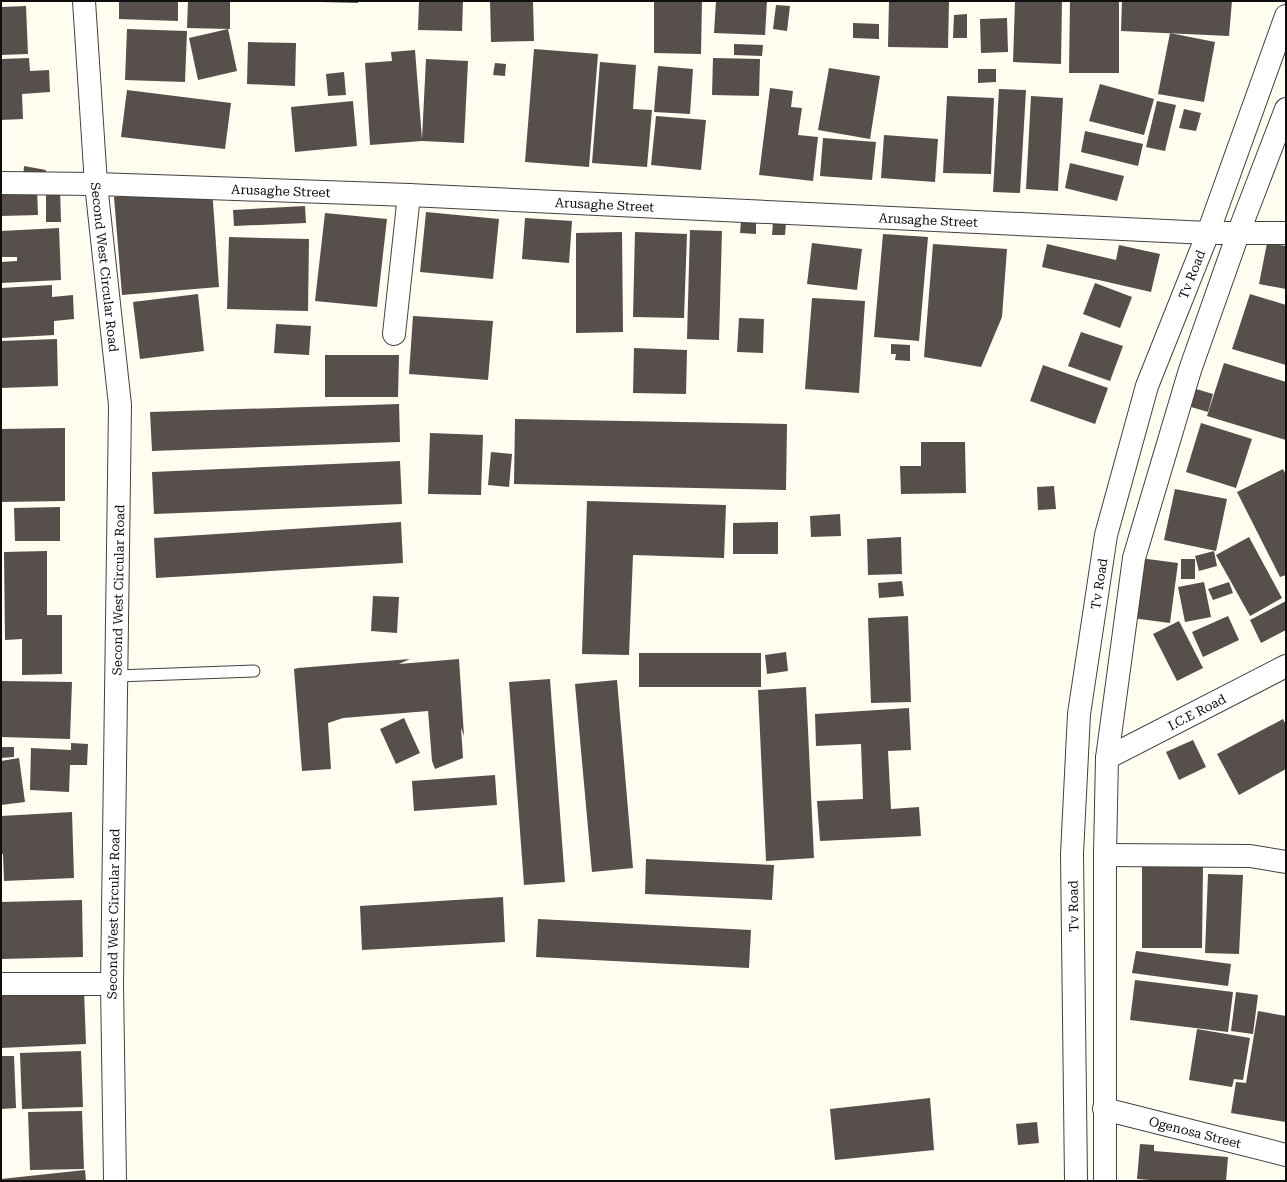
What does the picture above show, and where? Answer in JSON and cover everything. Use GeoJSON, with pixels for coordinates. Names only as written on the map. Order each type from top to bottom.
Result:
{"type":"FeatureCollection","features":[{"type":"Feature","properties":{"kind":"street","name":"Second West Circular Road"},"geometry":{"type":"LineString","coordinates":[[84,1],[96,184],[120,405],[112,984],[115,1181]]}},
{"type":"Feature","properties":{"kind":"street","name":"Tv Road"},"geometry":{"type":"LineString","coordinates":[[1076,1181],[1072,854],[1079,714],[1106,535],[1147,386],[1208,233],[1286,16]]}},
{"type":"Feature","properties":{"kind":"street"},"geometry":{"type":"LineString","coordinates":[[1105,1181],[1105,855],[1107,758],[1134,558],[1190,370],[1238,234],[1286,109]]}},
{"type":"Feature","properties":{"kind":"street","name":"Arusaghe Street"},"geometry":{"type":"LineString","coordinates":[[1,183],[96,184],[409,195],[1208,233],[1286,233]]}},
{"type":"Feature","properties":{"kind":"street"},"geometry":{"type":"LineString","coordinates":[[394,334],[409,195]]}},
{"type":"Feature","properties":{"kind":"street","name":"I.C.E Road"},"geometry":{"type":"LineString","coordinates":[[1107,758],[1286,666]]}},
{"type":"Feature","properties":{"kind":"street"},"geometry":{"type":"LineString","coordinates":[[1105,855],[1250,856],[1286,862]]}},
{"type":"Feature","properties":{"kind":"street"},"geometry":{"type":"LineString","coordinates":[[1,984],[112,984]]}},
{"type":"Feature","properties":{"kind":"street","name":"Ogenosa Street"},"geometry":{"type":"LineString","coordinates":[[1104,1109],[1286,1155]]}},
{"type":"Feature","properties":{"kind":"lane"},"geometry":{"type":"LineString","coordinates":[[117,676],[254,671]]}},
{"type":"Feature","properties":{"kind":"building"},"geometry":{"type":"Polygon","coordinates":[[[119,1],[178,1],[178,21],[119,19],[119,1]]]}},
{"type":"Feature","properties":{"kind":"building"},"geometry":{"type":"Polygon","coordinates":[[[188,1],[230,1],[230,29],[187,28],[188,1]]]}},
{"type":"Feature","properties":{"kind":"building"},"geometry":{"type":"Polygon","coordinates":[[[358,1],[358,3],[322,2],[358,1]]]}},
{"type":"Feature","properties":{"kind":"building"},"geometry":{"type":"Polygon","coordinates":[[[419,1],[463,1],[462,31],[418,30],[419,1]]]}},
{"type":"Feature","properties":{"kind":"building"},"geometry":{"type":"Polygon","coordinates":[[[490,1],[533,1],[534,41],[491,42],[490,1]]]}},
{"type":"Feature","properties":{"kind":"building"},"geometry":{"type":"Polygon","coordinates":[[[654,1],[702,1],[701,54],[654,53],[654,1]]]}},
{"type":"Feature","properties":{"kind":"building"},"geometry":{"type":"Polygon","coordinates":[[[716,1],[767,1],[765,35],[714,33],[716,1]]]}},
{"type":"Feature","properties":{"kind":"building"},"geometry":{"type":"Polygon","coordinates":[[[889,1],[949,1],[948,48],[888,47],[889,1]]]}},
{"type":"Feature","properties":{"kind":"building"},"geometry":{"type":"Polygon","coordinates":[[[1015,1],[1062,1],[1061,64],[1013,62],[1015,1]]]}},
{"type":"Feature","properties":{"kind":"building"},"geometry":{"type":"Polygon","coordinates":[[[1070,1],[1119,1],[1119,73],[1069,73],[1070,1]]]}},
{"type":"Feature","properties":{"kind":"building"},"geometry":{"type":"Polygon","coordinates":[[[1122,1],[1232,1],[1229,36],[1121,31],[1122,1]]]}},
{"type":"Feature","properties":{"kind":"building"},"geometry":{"type":"Polygon","coordinates":[[[776,5],[790,6],[787,31],[773,29],[776,5]]]}},
{"type":"Feature","properties":{"kind":"building"},"geometry":{"type":"Polygon","coordinates":[[[26,6],[28,54],[1,55],[1,7],[26,6]]]}},
{"type":"Feature","properties":{"kind":"building"},"geometry":{"type":"Polygon","coordinates":[[[967,14],[967,38],[953,38],[954,15],[967,14]]]}},
{"type":"Feature","properties":{"kind":"building"},"geometry":{"type":"Polygon","coordinates":[[[1007,18],[1008,52],[981,53],[980,19],[1007,18]]]}},
{"type":"Feature","properties":{"kind":"building"},"geometry":{"type":"Polygon","coordinates":[[[853,23],[879,24],[879,39],[853,38],[853,23]]]}},
{"type":"Feature","properties":{"kind":"building"},"geometry":{"type":"Polygon","coordinates":[[[127,29],[187,31],[185,82],[125,80],[127,29]]]}},
{"type":"Feature","properties":{"kind":"building"},"geometry":{"type":"Polygon","coordinates":[[[228,29],[237,71],[198,80],[189,38],[228,29]]]}},
{"type":"Feature","properties":{"kind":"building"},"geometry":{"type":"Polygon","coordinates":[[[1170,33],[1215,42],[1204,102],[1158,94],[1170,33]]]}},
{"type":"Feature","properties":{"kind":"building"},"geometry":{"type":"Polygon","coordinates":[[[248,42],[296,43],[295,86],[247,84],[248,42]]]}},
{"type":"Feature","properties":{"kind":"building"},"geometry":{"type":"Polygon","coordinates":[[[734,44],[763,45],[762,56],[734,55],[734,44]]]}},
{"type":"Feature","properties":{"kind":"building"},"geometry":{"type":"Polygon","coordinates":[[[534,49],[598,54],[589,167],[525,162],[534,49]]]}},
{"type":"Feature","properties":{"kind":"building"},"geometry":{"type":"Polygon","coordinates":[[[415,50],[422,139],[426,59],[468,61],[464,143],[422,141],[370,145],[365,63],[392,61],[391,52],[415,50]]]}},
{"type":"Feature","properties":{"kind":"building"},"geometry":{"type":"Polygon","coordinates":[[[29,58],[30,71],[49,70],[50,92],[22,94],[23,119],[1,120],[1,59],[29,58]]]}},
{"type":"Feature","properties":{"kind":"building"},"geometry":{"type":"Polygon","coordinates":[[[713,58],[760,59],[759,96],[712,95],[713,58]]]}},
{"type":"Feature","properties":{"kind":"building"},"geometry":{"type":"Polygon","coordinates":[[[600,62],[636,65],[633,109],[652,110],[647,167],[592,163],[600,62]]]}},
{"type":"Feature","properties":{"kind":"building"},"geometry":{"type":"Polygon","coordinates":[[[495,63],[506,64],[505,76],[493,75],[495,63]]]}},
{"type":"Feature","properties":{"kind":"building"},"geometry":{"type":"Polygon","coordinates":[[[658,66],[693,69],[690,114],[654,112],[658,66]]]}},
{"type":"Feature","properties":{"kind":"building"},"geometry":{"type":"Polygon","coordinates":[[[829,68],[880,76],[870,139],[818,130],[829,68]]]}},
{"type":"Feature","properties":{"kind":"building"},"geometry":{"type":"Polygon","coordinates":[[[978,69],[996,69],[996,82],[978,83],[978,69]]]}},
{"type":"Feature","properties":{"kind":"building"},"geometry":{"type":"Polygon","coordinates":[[[344,72],[346,95],[328,96],[326,74],[344,72]]]}},
{"type":"Feature","properties":{"kind":"building"},"geometry":{"type":"Polygon","coordinates":[[[1100,84],[1154,99],[1144,135],[1089,121],[1100,84]]]}},
{"type":"Feature","properties":{"kind":"building"},"geometry":{"type":"Polygon","coordinates":[[[770,88],[793,91],[791,107],[802,108],[798,135],[818,137],[813,181],[759,175],[770,88]]]}},
{"type":"Feature","properties":{"kind":"building"},"geometry":{"type":"Polygon","coordinates":[[[999,89],[1026,90],[1020,193],[993,192],[999,89]]]}},
{"type":"Feature","properties":{"kind":"building"},"geometry":{"type":"Polygon","coordinates":[[[127,90],[231,103],[225,149],[121,137],[127,90]]]}},
{"type":"Feature","properties":{"kind":"building"},"geometry":{"type":"Polygon","coordinates":[[[947,96],[994,98],[991,174],[943,173],[947,96]]]}},
{"type":"Feature","properties":{"kind":"building"},"geometry":{"type":"Polygon","coordinates":[[[1031,96],[1063,98],[1058,191],[1026,189],[1031,96]]]}},
{"type":"Feature","properties":{"kind":"building"},"geometry":{"type":"Polygon","coordinates":[[[353,101],[357,146],[295,152],[291,107],[353,101]]]}},
{"type":"Feature","properties":{"kind":"building"},"geometry":{"type":"Polygon","coordinates":[[[1157,101],[1176,105],[1165,151],[1146,147],[1157,101]]]}},
{"type":"Feature","properties":{"kind":"building"},"geometry":{"type":"Polygon","coordinates":[[[1184,109],[1201,113],[1196,131],[1179,128],[1184,109]]]}},
{"type":"Feature","properties":{"kind":"building"},"geometry":{"type":"Polygon","coordinates":[[[656,116],[706,120],[701,170],[651,165],[656,116]]]}},
{"type":"Feature","properties":{"kind":"building"},"geometry":{"type":"Polygon","coordinates":[[[1085,131],[1143,144],[1138,166],[1081,152],[1085,131]]]}},
{"type":"Feature","properties":{"kind":"building"},"geometry":{"type":"Polygon","coordinates":[[[884,135],[938,139],[935,182],[881,178],[884,135]]]}},
{"type":"Feature","properties":{"kind":"building"},"geometry":{"type":"Polygon","coordinates":[[[823,138],[876,142],[872,180],[820,176],[823,138]]]}},
{"type":"Feature","properties":{"kind":"building"},"geometry":{"type":"Polygon","coordinates":[[[1070,163],[1124,176],[1117,201],[1065,188],[1070,163]]]}},
{"type":"Feature","properties":{"kind":"building"},"geometry":{"type":"Polygon","coordinates":[[[24,166],[46,170],[43,182],[23,178],[24,166]]]}},
{"type":"Feature","properties":{"kind":"building"},"geometry":{"type":"Polygon","coordinates":[[[1,188],[37,188],[38,215],[1,216],[1,188]]]}},
{"type":"Feature","properties":{"kind":"building"},"geometry":{"type":"Polygon","coordinates":[[[212,188],[219,287],[122,295],[114,197],[212,188]]]}},
{"type":"Feature","properties":{"kind":"building"},"geometry":{"type":"Polygon","coordinates":[[[46,189],[60,189],[61,222],[46,222],[46,189]]]}},
{"type":"Feature","properties":{"kind":"building"},"geometry":{"type":"Polygon","coordinates":[[[305,206],[306,223],[234,226],[233,210],[305,206]]]}},
{"type":"Feature","properties":{"kind":"building"},"geometry":{"type":"Polygon","coordinates":[[[426,212],[499,219],[493,279],[420,272],[426,212]]]}},
{"type":"Feature","properties":{"kind":"building"},"geometry":{"type":"Polygon","coordinates":[[[325,213],[387,219],[377,307],[315,301],[325,213]]]}},
{"type":"Feature","properties":{"kind":"building"},"geometry":{"type":"Polygon","coordinates":[[[525,218],[572,221],[569,263],[522,259],[525,218]]]}},
{"type":"Feature","properties":{"kind":"building"},"geometry":{"type":"Polygon","coordinates":[[[741,221],[756,221],[756,234],[740,233],[741,221]]]}},
{"type":"Feature","properties":{"kind":"building"},"geometry":{"type":"Polygon","coordinates":[[[773,222],[786,223],[785,235],[772,235],[773,222]]]}},
{"type":"Feature","properties":{"kind":"building"},"geometry":{"type":"Polygon","coordinates":[[[59,228],[61,280],[1,283],[1,262],[17,261],[17,257],[1,257],[1,231],[59,228]]]}},
{"type":"Feature","properties":{"kind":"building"},"geometry":{"type":"Polygon","coordinates":[[[690,230],[722,231],[719,340],[687,339],[690,230]]]}},
{"type":"Feature","properties":{"kind":"building"},"geometry":{"type":"Polygon","coordinates":[[[622,232],[623,332],[576,333],[576,233],[622,232]]]}},
{"type":"Feature","properties":{"kind":"building"},"geometry":{"type":"Polygon","coordinates":[[[635,232],[687,234],[684,318],[633,317],[635,232]]]}},
{"type":"Feature","properties":{"kind":"building"},"geometry":{"type":"Polygon","coordinates":[[[883,234],[928,237],[919,341],[874,337],[883,234]]]}},
{"type":"Feature","properties":{"kind":"building"},"geometry":{"type":"Polygon","coordinates":[[[229,237],[309,239],[308,311],[227,309],[229,237]]]}},
{"type":"Feature","properties":{"kind":"building"},"geometry":{"type":"Polygon","coordinates":[[[812,243],[862,249],[857,290],[807,284],[812,243]]]}},
{"type":"Feature","properties":{"kind":"building"},"geometry":{"type":"Polygon","coordinates":[[[1267,243],[1286,246],[1286,289],[1259,284],[1267,243]]]}},
{"type":"Feature","properties":{"kind":"building"},"geometry":{"type":"Polygon","coordinates":[[[933,244],[1007,249],[1002,317],[981,367],[924,357],[933,244]]]}},
{"type":"Feature","properties":{"kind":"building"},"geometry":{"type":"Polygon","coordinates":[[[1047,244],[1116,260],[1119,245],[1160,254],[1151,292],[1042,267],[1047,244]]]}},
{"type":"Feature","properties":{"kind":"building"},"geometry":{"type":"Polygon","coordinates":[[[1095,283],[1132,297],[1120,328],[1083,314],[1095,283]]]}},
{"type":"Feature","properties":{"kind":"building"},"geometry":{"type":"Polygon","coordinates":[[[52,285],[52,297],[73,295],[74,319],[54,321],[54,335],[1,338],[1,288],[52,285]]]}},
{"type":"Feature","properties":{"kind":"building"},"geometry":{"type":"Polygon","coordinates":[[[198,294],[204,351],[140,359],[133,302],[198,294]]]}},
{"type":"Feature","properties":{"kind":"building"},"geometry":{"type":"Polygon","coordinates":[[[1250,294],[1286,305],[1286,365],[1232,349],[1250,294]]]}},
{"type":"Feature","properties":{"kind":"building"},"geometry":{"type":"Polygon","coordinates":[[[812,298],[865,301],[859,393],[805,389],[812,298]]]}},
{"type":"Feature","properties":{"kind":"building"},"geometry":{"type":"Polygon","coordinates":[[[413,316],[493,321],[488,380],[409,374],[413,316]]]}},
{"type":"Feature","properties":{"kind":"building"},"geometry":{"type":"Polygon","coordinates":[[[739,318],[764,319],[763,353],[737,352],[739,318]]]}},
{"type":"Feature","properties":{"kind":"building"},"geometry":{"type":"Polygon","coordinates":[[[276,324],[311,326],[309,355],[274,353],[276,324]]]}},
{"type":"Feature","properties":{"kind":"building"},"geometry":{"type":"Polygon","coordinates":[[[1081,332],[1123,346],[1110,381],[1068,366],[1081,332]]]}},
{"type":"Feature","properties":{"kind":"building"},"geometry":{"type":"Polygon","coordinates":[[[57,339],[58,386],[1,388],[1,341],[57,339]]]}},
{"type":"Feature","properties":{"kind":"building"},"geometry":{"type":"Polygon","coordinates":[[[891,344],[910,345],[910,361],[895,360],[896,354],[891,354],[891,344]]]}},
{"type":"Feature","properties":{"kind":"building"},"geometry":{"type":"Polygon","coordinates":[[[634,348],[687,350],[686,394],[633,393],[634,348]]]}},
{"type":"Feature","properties":{"kind":"building"},"geometry":{"type":"Polygon","coordinates":[[[325,355],[399,355],[398,397],[325,397],[325,355]]]}},
{"type":"Feature","properties":{"kind":"building"},"geometry":{"type":"Polygon","coordinates":[[[1224,363],[1286,382],[1286,440],[1207,416],[1224,363]]]}},
{"type":"Feature","properties":{"kind":"building"},"geometry":{"type":"Polygon","coordinates":[[[1043,365],[1108,388],[1095,424],[1030,401],[1043,365]]]}},
{"type":"Feature","properties":{"kind":"building"},"geometry":{"type":"Polygon","coordinates":[[[1196,389],[1213,394],[1208,412],[1191,407],[1196,389]]]}},
{"type":"Feature","properties":{"kind":"building"},"geometry":{"type":"Polygon","coordinates":[[[399,404],[400,442],[152,451],[150,412],[399,404]]]}},
{"type":"Feature","properties":{"kind":"building"},"geometry":{"type":"Polygon","coordinates":[[[515,419],[787,424],[786,490],[514,484],[515,419]]]}},
{"type":"Feature","properties":{"kind":"building"},"geometry":{"type":"Polygon","coordinates":[[[1201,423],[1252,439],[1236,488],[1186,472],[1201,423]]]}},
{"type":"Feature","properties":{"kind":"building"},"geometry":{"type":"Polygon","coordinates":[[[65,428],[65,501],[1,502],[1,429],[65,428]]]}},
{"type":"Feature","properties":{"kind":"building"},"geometry":{"type":"Polygon","coordinates":[[[430,433],[483,435],[481,495],[428,494],[430,433]]]}},
{"type":"Feature","properties":{"kind":"building"},"geometry":{"type":"Polygon","coordinates":[[[921,442],[965,442],[966,493],[901,494],[900,466],[921,466],[921,442]]]}},
{"type":"Feature","properties":{"kind":"building"},"geometry":{"type":"Polygon","coordinates":[[[491,452],[512,454],[509,487],[488,485],[491,452]]]}},
{"type":"Feature","properties":{"kind":"building"},"geometry":{"type":"Polygon","coordinates":[[[400,461],[402,504],[154,514],[152,472],[400,461]]]}},
{"type":"Feature","properties":{"kind":"building"},"geometry":{"type":"Polygon","coordinates":[[[1283,469],[1286,475],[1286,575],[1280,577],[1237,492],[1283,469]]]}},
{"type":"Feature","properties":{"kind":"building"},"geometry":{"type":"Polygon","coordinates":[[[1054,486],[1056,509],[1038,510],[1037,487],[1054,486]]]}},
{"type":"Feature","properties":{"kind":"building"},"geometry":{"type":"Polygon","coordinates":[[[1175,489],[1227,499],[1216,551],[1164,540],[1175,489]]]}},
{"type":"Feature","properties":{"kind":"building"},"geometry":{"type":"Polygon","coordinates":[[[587,501],[726,505],[724,558],[633,555],[629,655],[582,654],[587,501]]]}},
{"type":"Feature","properties":{"kind":"building"},"geometry":{"type":"Polygon","coordinates":[[[60,507],[60,541],[15,541],[14,508],[60,507]]]}},
{"type":"Feature","properties":{"kind":"building"},"geometry":{"type":"Polygon","coordinates":[[[840,514],[841,536],[811,537],[810,516],[840,514]]]}},
{"type":"Feature","properties":{"kind":"building"},"geometry":{"type":"Polygon","coordinates":[[[401,522],[403,563],[156,578],[154,538],[401,522]]]}},
{"type":"Feature","properties":{"kind":"building"},"geometry":{"type":"Polygon","coordinates":[[[778,522],[778,554],[733,554],[733,523],[778,522]]]}},
{"type":"Feature","properties":{"kind":"building"},"geometry":{"type":"Polygon","coordinates":[[[901,537],[902,574],[868,575],[867,539],[901,537]]]}},
{"type":"Feature","properties":{"kind":"building"},"geometry":{"type":"Polygon","coordinates":[[[1249,537],[1282,598],[1250,616],[1216,555],[1249,537]]]}},
{"type":"Feature","properties":{"kind":"building"},"geometry":{"type":"Polygon","coordinates":[[[47,551],[47,615],[62,615],[62,674],[22,675],[22,639],[5,640],[4,552],[47,551]]]}},
{"type":"Feature","properties":{"kind":"building"},"geometry":{"type":"Polygon","coordinates":[[[1214,551],[1217,566],[1199,571],[1195,556],[1214,551]]]}},
{"type":"Feature","properties":{"kind":"building"},"geometry":{"type":"Polygon","coordinates":[[[1140,558],[1178,563],[1170,623],[1132,618],[1140,558]]]}},
{"type":"Feature","properties":{"kind":"building"},"geometry":{"type":"Polygon","coordinates":[[[1181,559],[1195,559],[1195,579],[1181,579],[1181,559]]]}},
{"type":"Feature","properties":{"kind":"building"},"geometry":{"type":"Polygon","coordinates":[[[902,581],[904,596],[879,598],[878,583],[902,581]]]}},
{"type":"Feature","properties":{"kind":"building"},"geometry":{"type":"Polygon","coordinates":[[[1204,582],[1211,617],[1185,622],[1178,587],[1204,582]]]}},
{"type":"Feature","properties":{"kind":"building"},"geometry":{"type":"Polygon","coordinates":[[[1229,582],[1233,593],[1213,600],[1208,589],[1229,582]]]}},
{"type":"Feature","properties":{"kind":"building"},"geometry":{"type":"Polygon","coordinates":[[[373,596],[399,597],[397,633],[371,631],[373,596]]]}},
{"type":"Feature","properties":{"kind":"building"},"geometry":{"type":"Polygon","coordinates":[[[1286,601],[1286,630],[1261,643],[1250,620],[1286,601]]]}},
{"type":"Feature","properties":{"kind":"building"},"geometry":{"type":"Polygon","coordinates":[[[908,616],[911,702],[871,703],[868,618],[908,616]]]}},
{"type":"Feature","properties":{"kind":"building"},"geometry":{"type":"Polygon","coordinates":[[[1228,616],[1239,640],[1203,657],[1192,632],[1228,616]]]}},
{"type":"Feature","properties":{"kind":"building"},"geometry":{"type":"Polygon","coordinates":[[[1179,621],[1203,668],[1177,681],[1153,634],[1179,621]]]}},
{"type":"Feature","properties":{"kind":"building"},"geometry":{"type":"Polygon","coordinates":[[[786,652],[788,671],[767,674],[765,655],[786,652]]]}},
{"type":"Feature","properties":{"kind":"building"},"geometry":{"type":"Polygon","coordinates":[[[639,653],[761,653],[761,687],[639,687],[639,653]]]}},
{"type":"Feature","properties":{"kind":"building"},"geometry":{"type":"Polygon","coordinates":[[[410,659],[399,664],[459,659],[464,736],[461,728],[463,758],[435,769],[432,761],[428,711],[343,718],[328,723],[331,769],[302,771],[294,669],[410,659]]]}},
{"type":"Feature","properties":{"kind":"building"},"geometry":{"type":"Polygon","coordinates":[[[550,679],[565,882],[524,885],[509,682],[550,679]]]}},
{"type":"Feature","properties":{"kind":"building"},"geometry":{"type":"Polygon","coordinates":[[[617,680],[633,868],[592,872],[575,684],[617,680]]]}},
{"type":"Feature","properties":{"kind":"building"},"geometry":{"type":"Polygon","coordinates":[[[1,681],[72,682],[70,739],[1,737],[1,681]]]}},
{"type":"Feature","properties":{"kind":"building"},"geometry":{"type":"Polygon","coordinates":[[[806,687],[814,858],[766,861],[758,690],[806,687]]]}},
{"type":"Feature","properties":{"kind":"building"},"geometry":{"type":"Polygon","coordinates":[[[909,708],[911,750],[888,751],[891,809],[919,807],[921,836],[820,841],[817,801],[863,799],[861,744],[816,746],[815,714],[909,708]]]}},
{"type":"Feature","properties":{"kind":"building"},"geometry":{"type":"Polygon","coordinates":[[[404,718],[420,753],[396,764],[380,729],[404,718]]]}},
{"type":"Feature","properties":{"kind":"building"},"geometry":{"type":"Polygon","coordinates":[[[1283,719],[1286,725],[1286,769],[1239,795],[1217,754],[1283,719]]]}},
{"type":"Feature","properties":{"kind":"building"},"geometry":{"type":"Polygon","coordinates":[[[1193,740],[1206,767],[1179,780],[1166,752],[1193,740]]]}},
{"type":"Feature","properties":{"kind":"building"},"geometry":{"type":"Polygon","coordinates":[[[71,743],[88,744],[87,765],[70,765],[69,792],[30,790],[31,748],[71,750],[71,743]]]}},
{"type":"Feature","properties":{"kind":"building"},"geometry":{"type":"Polygon","coordinates":[[[1,747],[14,747],[14,757],[1,758],[1,747]]]}},
{"type":"Feature","properties":{"kind":"building"},"geometry":{"type":"Polygon","coordinates":[[[19,758],[25,802],[1,805],[1,761],[19,758]]]}},
{"type":"Feature","properties":{"kind":"building"},"geometry":{"type":"Polygon","coordinates":[[[495,775],[497,805],[414,811],[412,781],[495,775]]]}},
{"type":"Feature","properties":{"kind":"building"},"geometry":{"type":"Polygon","coordinates":[[[72,812],[74,878],[4,881],[3,854],[1,854],[1,816],[72,812]]]}},
{"type":"Feature","properties":{"kind":"building"},"geometry":{"type":"Polygon","coordinates":[[[646,859],[774,865],[772,900],[645,894],[646,859]]]}},
{"type":"Feature","properties":{"kind":"building"},"geometry":{"type":"Polygon","coordinates":[[[1203,866],[1202,948],[1142,948],[1142,867],[1203,866]]]}},
{"type":"Feature","properties":{"kind":"building"},"geometry":{"type":"Polygon","coordinates":[[[1208,874],[1243,875],[1239,954],[1205,953],[1208,874]]]}},
{"type":"Feature","properties":{"kind":"building"},"geometry":{"type":"Polygon","coordinates":[[[503,897],[505,942],[362,950],[360,906],[503,897]]]}},
{"type":"Feature","properties":{"kind":"building"},"geometry":{"type":"Polygon","coordinates":[[[82,900],[83,957],[1,959],[1,902],[82,900]]]}},
{"type":"Feature","properties":{"kind":"building"},"geometry":{"type":"Polygon","coordinates":[[[538,919],[751,930],[749,968],[536,957],[538,919]]]}},
{"type":"Feature","properties":{"kind":"building"},"geometry":{"type":"Polygon","coordinates":[[[1136,951],[1231,964],[1228,986],[1132,973],[1136,951]]]}},
{"type":"Feature","properties":{"kind":"building"},"geometry":{"type":"Polygon","coordinates":[[[1135,980],[1233,992],[1228,1032],[1130,1020],[1135,980]]]}},
{"type":"Feature","properties":{"kind":"building"},"geometry":{"type":"Polygon","coordinates":[[[84,990],[86,1044],[1,1048],[1,994],[84,990]]]}},
{"type":"Feature","properties":{"kind":"building"},"geometry":{"type":"Polygon","coordinates":[[[1236,992],[1258,995],[1253,1034],[1231,1031],[1236,992]]]}},
{"type":"Feature","properties":{"kind":"building"},"geometry":{"type":"Polygon","coordinates":[[[1258,1011],[1286,1016],[1286,1122],[1231,1113],[1236,1082],[1246,1083],[1258,1011]]]}},
{"type":"Feature","properties":{"kind":"building"},"geometry":{"type":"Polygon","coordinates":[[[1197,1029],[1250,1038],[1243,1080],[1234,1079],[1232,1087],[1189,1080],[1197,1029]]]}},
{"type":"Feature","properties":{"kind":"building"},"geometry":{"type":"Polygon","coordinates":[[[81,1051],[83,1107],[22,1109],[20,1053],[81,1051]]]}},
{"type":"Feature","properties":{"kind":"building"},"geometry":{"type":"Polygon","coordinates":[[[1,1056],[14,1056],[16,1108],[1,1109],[1,1056]]]}},
{"type":"Feature","properties":{"kind":"building"},"geometry":{"type":"Polygon","coordinates":[[[930,1098],[934,1150],[835,1160],[830,1109],[930,1098]]]}},
{"type":"Feature","properties":{"kind":"building"},"geometry":{"type":"Polygon","coordinates":[[[82,1111],[84,1169],[30,1170],[28,1112],[82,1111]]]}},
{"type":"Feature","properties":{"kind":"building"},"geometry":{"type":"Polygon","coordinates":[[[1037,1122],[1039,1143],[1018,1145],[1016,1124],[1037,1122]]]}},
{"type":"Feature","properties":{"kind":"building"},"geometry":{"type":"Polygon","coordinates":[[[1140,1144],[1154,1145],[1154,1151],[1228,1157],[1226,1181],[1162,1181],[1137,1179],[1140,1144]]]}},
{"type":"Feature","properties":{"kind":"building"},"geometry":{"type":"Polygon","coordinates":[[[85,1170],[86,1181],[1,1181],[1,1179],[85,1170]]]}}]}
